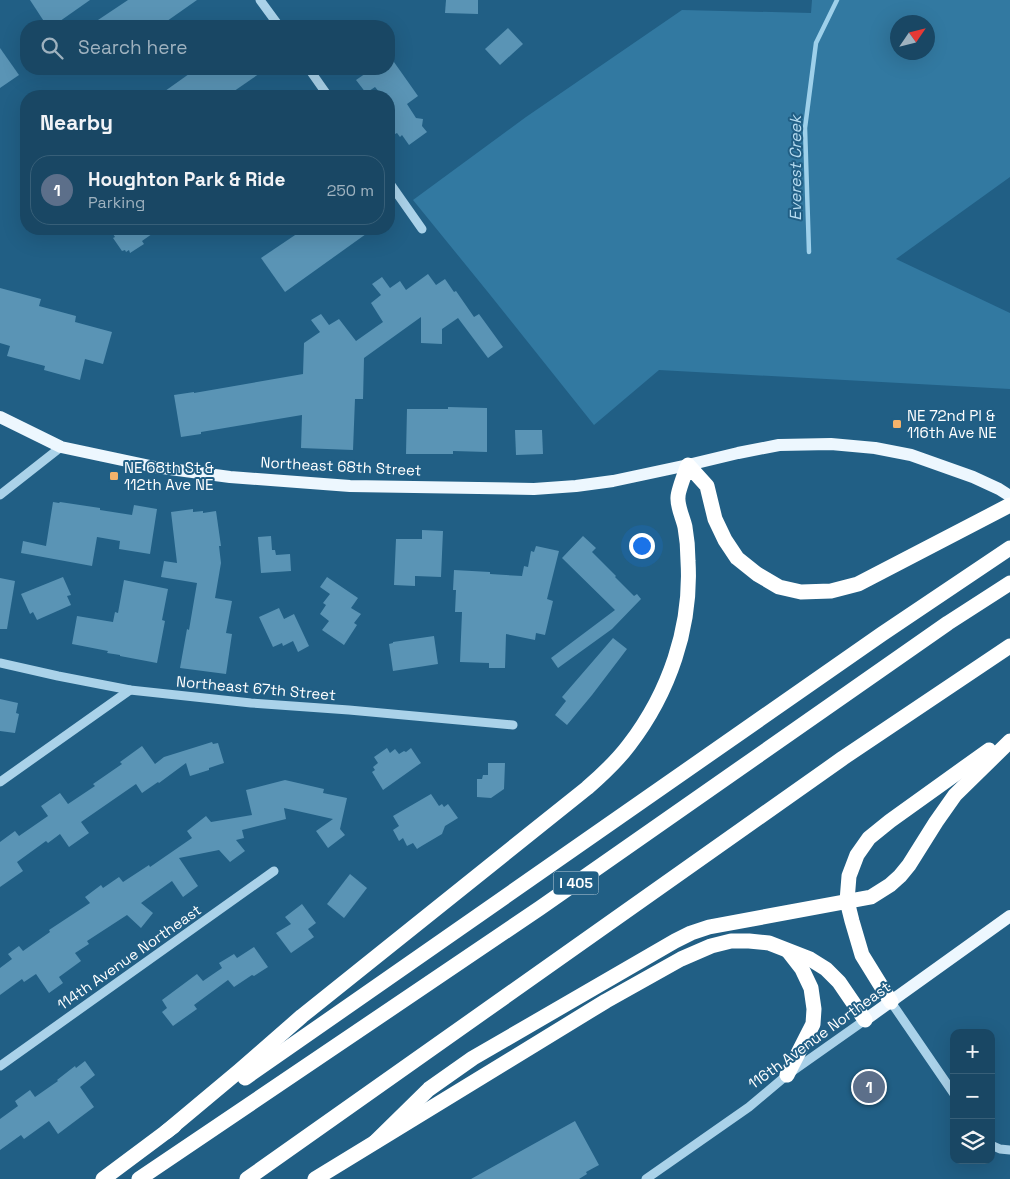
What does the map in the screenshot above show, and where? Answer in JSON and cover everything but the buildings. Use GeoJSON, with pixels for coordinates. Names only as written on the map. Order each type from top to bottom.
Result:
{"type":"FeatureCollection","features":[{"type":"Feature","properties":{"kind":"highway"},"geometry":{"type":"LineString","coordinates":[[688,465],[707,486],[715,519],[725,540],[737,558],[757,574],[779,587],[801,592],[831,591],[858,584],[1010,505]]}},
{"type":"Feature","properties":{"kind":"highway"},"geometry":{"type":"LineString","coordinates":[[166,1132],[310,1010],[587,788],[609,769],[628,746],[653,710],[666,683],[676,656],[684,624],[688,596],[688,561],[685,527],[678,498],[688,465]]}},
{"type":"Feature","properties":{"kind":"highway"},"geometry":{"type":"LineString","coordinates":[[103,1179],[166,1132],[882,634],[1010,548]]}},
{"type":"Feature","properties":{"kind":"highway","name":"I 405"},"geometry":{"type":"LineString","coordinates":[[139,1179],[540,908],[948,623],[1010,583]]}},
{"type":"Feature","properties":{"kind":"highway"},"geometry":{"type":"LineString","coordinates":[[247,1179],[843,758],[1010,646]]}},
{"type":"Feature","properties":{"kind":"highway"},"geometry":{"type":"LineString","coordinates":[[891,1002],[862,955],[852,921],[848,901],[849,876],[857,855],[869,838],[890,821],[1010,736]]}},
{"type":"Feature","properties":{"kind":"highway"},"geometry":{"type":"LineString","coordinates":[[375,1142],[430,1089],[474,1058],[691,933],[709,927],[871,897],[900,876],[955,795],[1010,741]]}},
{"type":"Feature","properties":{"kind":"highway"},"geometry":{"type":"LineString","coordinates":[[315,1179],[606,1001],[681,959],[731,940],[769,943],[810,959],[826,969],[839,982],[866,1020]]}},
{"type":"Feature","properties":{"kind":"highway"},"geometry":{"type":"LineString","coordinates":[[787,1075],[813,1024],[814,1009],[811,988],[802,969],[788,951]]}},
{"type":"Feature","properties":{"kind":"main road","name":"Northeast 68th Street"},"geometry":{"type":"LineString","coordinates":[[0,417],[61,447],[155,467],[216,475],[357,486],[534,489],[576,486],[613,480],[778,445],[831,444],[875,448],[928,461],[973,477],[1010,496]]}},
{"type":"Feature","properties":{"kind":"main road","name":"116th Avenue Northeast"},"geometry":{"type":"LineString","coordinates":[[866,1020],[1010,916]]}},
{"type":"Feature","properties":{"kind":"street"},"geometry":{"type":"LineString","coordinates":[[260,0],[274,20]]}},
{"type":"Feature","properties":{"kind":"street"},"geometry":{"type":"LineString","coordinates":[[313,75],[324,90]]}},
{"type":"Feature","properties":{"kind":"street"},"geometry":{"type":"LineString","coordinates":[[395,191],[422,229]]}},
{"type":"Feature","properties":{"kind":"street"},"geometry":{"type":"LineString","coordinates":[[0,495],[61,447]]}},
{"type":"Feature","properties":{"kind":"street","name":"Northeast 67th Street"},"geometry":{"type":"LineString","coordinates":[[0,663],[130,690],[251,703],[513,725]]}},
{"type":"Feature","properties":{"kind":"street"},"geometry":{"type":"LineString","coordinates":[[0,782],[130,690]]}},
{"type":"Feature","properties":{"kind":"street","name":"114th Avenue Northeast"},"geometry":{"type":"LineString","coordinates":[[0,1066],[274,871]]}},
{"type":"Feature","properties":{"kind":"street"},"geometry":{"type":"LineString","coordinates":[[891,1002],[950,1088]]}},
{"type":"Feature","properties":{"kind":"street","name":"116th Avenue Northeast"},"geometry":{"type":"LineString","coordinates":[[646,1179],[749,1107],[787,1075],[866,1020]]}},
{"type":"Feature","properties":{"kind":"street"},"geometry":{"type":"LineString","coordinates":[[995,1147],[1010,1150]]}},
{"type":"Feature","properties":{"kind":"shaded area"},"geometry":{"type":"Polygon","coordinates":[[[812,0],[1010,0],[1010,177],[896,259],[1010,313],[1010,389],[659,370],[594,425],[413,200],[526,117],[682,10],[811,13],[812,0]]]}},
{"type":"Feature","properties":{"kind":"waterway","name":"Everest Creek"},"geometry":{"type":"LineString","coordinates":[[809,252],[805,128],[816,43],[837,0]]}},
{"type":"Feature","properties":{"kind":"place","name":"NE 72nd Pl & 116th Ave NE"},"geometry":{"type":"Point","coordinates":[897,424]}},
{"type":"Feature","properties":{"kind":"place","name":"NE 68th St & 112th Ave NE"},"geometry":{"type":"Point","coordinates":[114,476]}},
{"type":"Feature","properties":{"kind":"place","name":"Houghton Park & Ride"},"geometry":{"type":"Point","coordinates":[869,1087]}}]}
